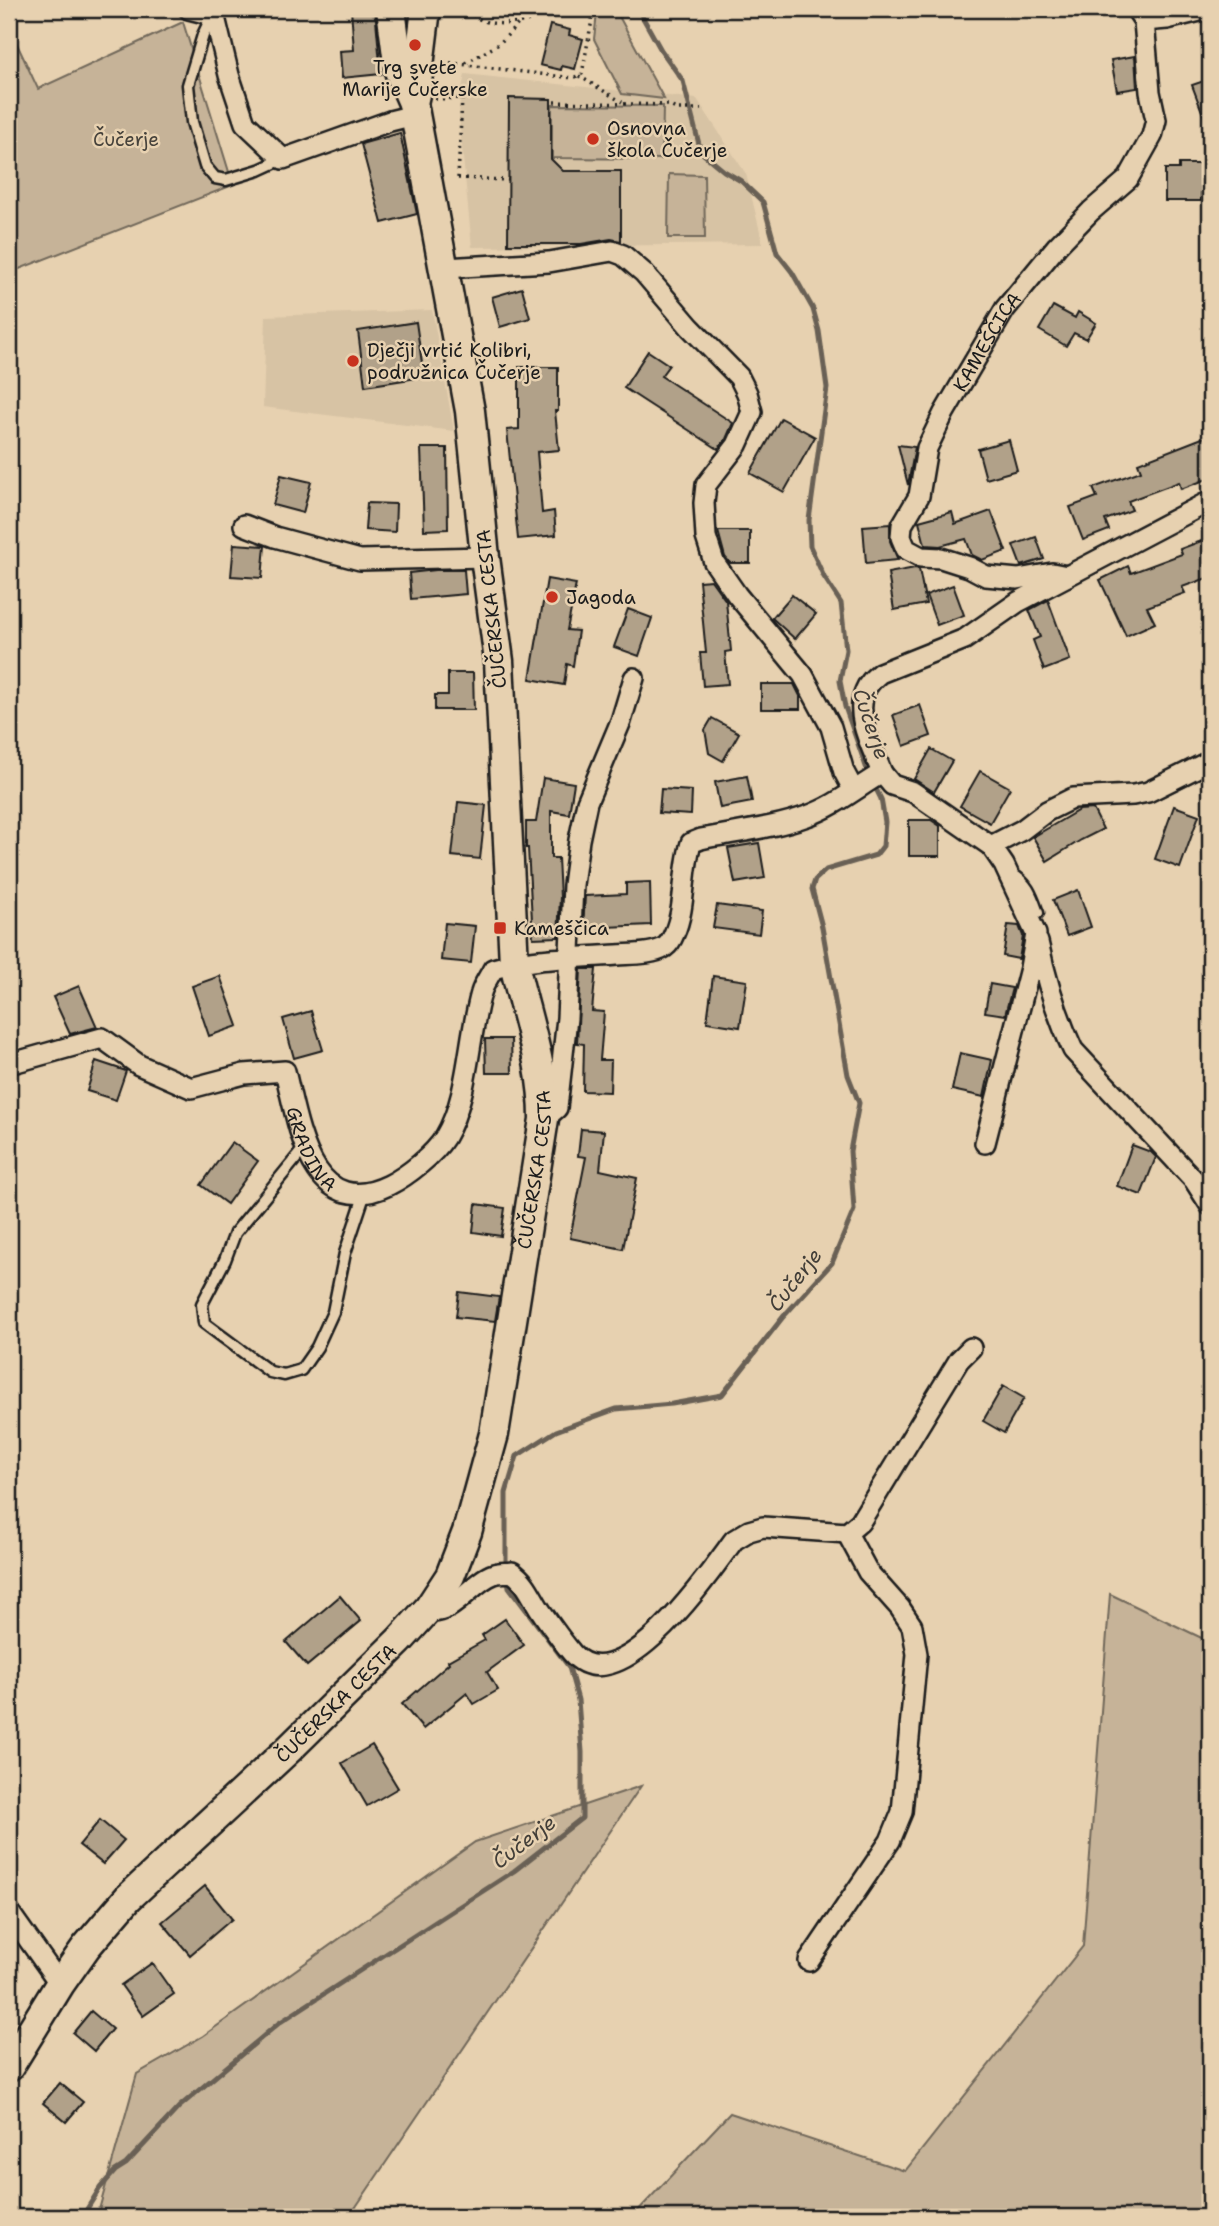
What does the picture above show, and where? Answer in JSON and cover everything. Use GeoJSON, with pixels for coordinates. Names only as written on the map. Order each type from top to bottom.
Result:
{"type":"FeatureCollection","features":[{"type":"Feature","properties":{"kind":"street"},"geometry":{"type":"LineString","coordinates":[[189,9],[213,12],[245,123],[283,159],[390,121],[420,106]]}},
{"type":"Feature","properties":{"kind":"street"},"geometry":{"type":"LineString","coordinates":[[391,9],[399,71],[420,106]]}},
{"type":"Feature","properties":{"kind":"street"},"geometry":{"type":"LineString","coordinates":[[420,106],[416,90],[426,9]]}},
{"type":"Feature","properties":{"kind":"street"},"geometry":{"type":"LineString","coordinates":[[1140,15],[1167,19],[1209,9]]}},
{"type":"Feature","properties":{"kind":"street","name":"KAMEŠČICA"},"geometry":{"type":"LineString","coordinates":[[1067,576],[1052,573],[1018,579],[986,576],[942,558],[921,557],[906,549],[901,537],[902,525],[919,496],[928,448],[944,414],[1005,309],[1057,246],[1091,211],[1129,179],[1145,151],[1156,120],[1140,15]]}},
{"type":"Feature","properties":{"kind":"street","name":"ČUČERSKA CESTA"},"geometry":{"type":"LineString","coordinates":[[9,2067],[86,1947],[128,1898],[289,1749],[427,1611],[450,1576],[467,1532],[494,1434],[544,1118],[544,1089],[514,963],[499,661],[470,411],[420,106]]}},
{"type":"Feature","properties":{"kind":"street"},"geometry":{"type":"LineString","coordinates":[[445,268],[549,262],[612,251],[623,255],[645,273],[690,327],[739,377],[752,412],[737,445],[706,485],[706,537],[714,562],[737,595],[803,675],[831,727],[844,772],[912,792],[991,846],[1006,870],[1036,934],[1050,989],[1073,1051],[1194,1180],[1210,1205]]}},
{"type":"Feature","properties":{"kind":"street","name":"KAMEŠČICA"},"geometry":{"type":"LineString","coordinates":[[869,780],[862,719],[863,693],[880,673],[965,639],[1018,602],[1210,501]]}},
{"type":"Feature","properties":{"kind":"street"},"geometry":{"type":"LineString","coordinates":[[244,525],[275,537],[360,560],[485,557]]}},
{"type":"Feature","properties":{"kind":"street"},"geometry":{"type":"LineString","coordinates":[[544,1118],[557,1108],[567,1018],[573,885],[584,815],[599,771],[621,721],[634,678]]}},
{"type":"Feature","properties":{"kind":"street"},"geometry":{"type":"LineString","coordinates":[[991,846],[1073,798],[1148,792],[1210,761]]}},
{"type":"Feature","properties":{"kind":"street"},"geometry":{"type":"LineString","coordinates":[[514,963],[642,953],[664,948],[675,933],[681,908],[685,863],[691,844],[701,839],[808,816],[833,804],[869,780]]}},
{"type":"Feature","properties":{"kind":"street"},"geometry":{"type":"LineString","coordinates":[[985,1143],[1030,968],[1036,934]]}},
{"type":"Feature","properties":{"kind":"street","name":"GRADINA"},"geometry":{"type":"LineString","coordinates":[[9,1063],[102,1038],[139,1066],[191,1088],[244,1074],[285,1071],[298,1123],[314,1167],[341,1192],[365,1194],[403,1178],[444,1138],[458,1103],[481,991],[493,969],[514,963]]}},
{"type":"Feature","properties":{"kind":"street"},"geometry":{"type":"LineString","coordinates":[[427,1611],[444,1611],[478,1583],[495,1573],[512,1572],[526,1583],[541,1612],[574,1656],[587,1664],[603,1665],[633,1654],[659,1633],[734,1540],[749,1531],[763,1527],[779,1527],[847,1533],[860,1522],[959,1360],[971,1348]]}},
{"type":"Feature","properties":{"kind":"street"},"geometry":{"type":"LineString","coordinates":[[808,1961],[890,1840],[902,1812],[917,1654],[912,1626],[868,1572],[847,1533]]}},
{"type":"Feature","properties":{"kind":"street"},"geometry":{"type":"LineString","coordinates":[[9,1912],[60,1984]]}},
{"type":"Feature","properties":{"kind":"lane"},"geometry":{"type":"LineString","coordinates":[[213,12],[188,85],[192,122],[205,166],[215,178],[226,180],[283,159]]}},
{"type":"Feature","properties":{"kind":"lane"},"geometry":{"type":"LineString","coordinates":[[1006,870],[1020,878],[1030,890],[1038,913]]}},
{"type":"Feature","properties":{"kind":"lane"},"geometry":{"type":"LineString","coordinates":[[306,1145],[235,1233],[225,1260],[202,1304],[204,1323],[270,1372],[284,1375],[301,1370],[317,1347],[333,1312],[345,1253],[365,1194]]}},
{"type":"Feature","properties":{"kind":"path"},"geometry":{"type":"LineString","coordinates":[[469,9],[475,18],[488,22],[520,22],[537,17],[550,9]]}},
{"type":"Feature","properties":{"kind":"path"},"geometry":{"type":"LineString","coordinates":[[441,61],[573,78],[579,76],[582,74],[594,9]]}},
{"type":"Feature","properties":{"kind":"path"},"geometry":{"type":"LineString","coordinates":[[464,64],[499,44],[520,22]]}},
{"type":"Feature","properties":{"kind":"path"},"geometry":{"type":"LineString","coordinates":[[579,76],[624,103]]}},
{"type":"Feature","properties":{"kind":"path"},"geometry":{"type":"LineString","coordinates":[[420,106],[462,98],[456,178],[508,180]]}},
{"type":"Feature","properties":{"kind":"path"},"geometry":{"type":"LineString","coordinates":[[554,102],[668,104],[676,109],[701,109]]}},
{"type":"Feature","properties":{"kind":"shaded area","name":"Osnovna škola Čučerje"},"geometry":{"type":"Polygon","coordinates":[[[465,74],[697,99],[746,174],[763,244],[472,247],[459,117],[465,74]]]}},
{"type":"Feature","properties":{"kind":"shaded area","name":"Dječji vrtić Kolibri, podružnica Čučerje"},"geometry":{"type":"Polygon","coordinates":[[[432,310],[454,431],[263,407],[266,316],[432,310]]]}},
{"type":"Feature","properties":{"kind":"green space"},"geometry":{"type":"Polygon","coordinates":[[[615,9],[664,99],[622,94],[594,39],[597,13],[615,9]]]}},
{"type":"Feature","properties":{"kind":"green space","name":"Čučerje"},"geometry":{"type":"Polygon","coordinates":[[[183,22],[233,185],[9,273],[9,27],[38,89],[183,22]]]}},
{"type":"Feature","properties":{"kind":"green space"},"geometry":{"type":"Polygon","coordinates":[[[552,105],[663,106],[662,159],[552,158],[552,105]]]}},
{"type":"Feature","properties":{"kind":"green space"},"geometry":{"type":"Polygon","coordinates":[[[669,174],[704,175],[705,238],[668,238],[669,174]]]}},
{"type":"Feature","properties":{"kind":"green space"},"geometry":{"type":"Polygon","coordinates":[[[1110,1594],[1210,1642],[1210,2217],[632,2217],[730,2113],[905,2171],[1083,1946],[1110,1594]]]}},
{"type":"Feature","properties":{"kind":"green space"},"geometry":{"type":"Polygon","coordinates":[[[641,1786],[349,2217],[97,2217],[137,2074],[203,2036],[475,1842],[641,1786]]]}},
{"type":"Feature","properties":{"kind":"building"},"geometry":{"type":"Polygon","coordinates":[[[351,9],[375,9],[381,74],[342,78],[340,51],[354,50],[351,9]]]}},
{"type":"Feature","properties":{"kind":"building"},"geometry":{"type":"Polygon","coordinates":[[[550,25],[570,30],[569,35],[583,39],[575,69],[562,66],[561,70],[540,65],[550,25]]]}},
{"type":"Feature","properties":{"kind":"building"},"geometry":{"type":"Polygon","coordinates":[[[1135,56],[1137,88],[1117,91],[1111,60],[1135,56]]]}},
{"type":"Feature","properties":{"kind":"building"},"geometry":{"type":"Polygon","coordinates":[[[1210,79],[1210,130],[1209,130],[1192,85],[1210,79]]]}},
{"type":"Feature","properties":{"kind":"building"},"geometry":{"type":"Polygon","coordinates":[[[509,98],[551,99],[551,159],[563,171],[621,171],[621,241],[611,239],[581,244],[508,244],[509,98]]]}},
{"type":"Feature","properties":{"kind":"building"},"geometry":{"type":"Polygon","coordinates":[[[400,133],[417,214],[382,223],[361,144],[400,133]]]}},
{"type":"Feature","properties":{"kind":"building"},"geometry":{"type":"Polygon","coordinates":[[[1179,164],[1201,164],[1201,201],[1165,201],[1165,169],[1179,169],[1179,164]]]}},
{"type":"Feature","properties":{"kind":"building"},"geometry":{"type":"Polygon","coordinates":[[[522,288],[530,318],[500,327],[492,297],[522,288]]]}},
{"type":"Feature","properties":{"kind":"building"},"geometry":{"type":"Polygon","coordinates":[[[1053,306],[1075,318],[1078,312],[1096,323],[1086,339],[1074,333],[1066,346],[1039,330],[1053,306]]]}},
{"type":"Feature","properties":{"kind":"building"},"geometry":{"type":"Polygon","coordinates":[[[416,322],[424,377],[365,386],[358,331],[416,322]]]}},
{"type":"Feature","properties":{"kind":"building"},"geometry":{"type":"Polygon","coordinates":[[[648,351],[669,365],[661,376],[733,423],[718,449],[624,388],[648,351]]]}},
{"type":"Feature","properties":{"kind":"building"},"geometry":{"type":"Polygon","coordinates":[[[519,367],[558,367],[558,411],[555,411],[559,450],[537,452],[542,513],[554,511],[556,535],[518,539],[507,430],[519,429],[519,367]]]}},
{"type":"Feature","properties":{"kind":"building"},"geometry":{"type":"Polygon","coordinates":[[[781,418],[815,437],[784,492],[750,473],[781,418]]]}},
{"type":"Feature","properties":{"kind":"building"},"geometry":{"type":"Polygon","coordinates":[[[1210,435],[1210,478],[1181,489],[1179,482],[1128,501],[1132,510],[1105,520],[1109,530],[1083,540],[1070,507],[1097,497],[1093,488],[1141,471],[1138,463],[1210,435]]]}},
{"type":"Feature","properties":{"kind":"building"},"geometry":{"type":"Polygon","coordinates":[[[1009,440],[1017,470],[986,479],[978,449],[1009,440]]]}},
{"type":"Feature","properties":{"kind":"building"},"geometry":{"type":"Polygon","coordinates":[[[898,445],[915,447],[908,485],[898,445]]]}},
{"type":"Feature","properties":{"kind":"building"},"geometry":{"type":"Polygon","coordinates":[[[421,448],[447,448],[448,529],[424,530],[421,448]]]}},
{"type":"Feature","properties":{"kind":"building"},"geometry":{"type":"Polygon","coordinates":[[[281,475],[311,482],[303,513],[273,505],[281,475]]]}},
{"type":"Feature","properties":{"kind":"building"},"geometry":{"type":"Polygon","coordinates":[[[367,503],[396,504],[395,532],[365,530],[367,503]]]}},
{"type":"Feature","properties":{"kind":"building"},"geometry":{"type":"Polygon","coordinates":[[[991,511],[1006,551],[982,560],[972,555],[966,539],[940,546],[925,545],[919,521],[952,512],[955,524],[991,511]]]}},
{"type":"Feature","properties":{"kind":"building"},"geometry":{"type":"Polygon","coordinates":[[[890,524],[890,541],[898,560],[866,563],[863,526],[890,524]]]}},
{"type":"Feature","properties":{"kind":"building"},"geometry":{"type":"Polygon","coordinates":[[[718,531],[750,531],[750,563],[730,563],[725,557],[718,531]]]}},
{"type":"Feature","properties":{"kind":"building"},"geometry":{"type":"Polygon","coordinates":[[[1036,537],[1044,559],[1021,566],[1013,545],[1036,537]]]}},
{"type":"Feature","properties":{"kind":"building"},"geometry":{"type":"Polygon","coordinates":[[[1204,540],[1210,558],[1210,577],[1182,587],[1185,593],[1147,607],[1155,623],[1126,636],[1100,580],[1128,566],[1131,573],[1182,554],[1180,549],[1204,540]]]}},
{"type":"Feature","properties":{"kind":"building"},"geometry":{"type":"Polygon","coordinates":[[[234,544],[265,546],[262,578],[231,576],[234,544]]]}},
{"type":"Feature","properties":{"kind":"building"},"geometry":{"type":"Polygon","coordinates":[[[919,569],[926,604],[894,610],[888,573],[919,569]]]}},
{"type":"Feature","properties":{"kind":"building"},"geometry":{"type":"Polygon","coordinates":[[[464,570],[466,594],[411,599],[409,573],[464,570]]]}},
{"type":"Feature","properties":{"kind":"building"},"geometry":{"type":"Polygon","coordinates":[[[547,579],[576,584],[567,630],[578,631],[573,666],[567,664],[564,685],[530,679],[547,579]]]}},
{"type":"Feature","properties":{"kind":"building"},"geometry":{"type":"Polygon","coordinates":[[[711,580],[726,601],[731,651],[725,652],[728,684],[703,686],[700,653],[706,653],[699,581],[711,580]]]}},
{"type":"Feature","properties":{"kind":"building"},"geometry":{"type":"Polygon","coordinates":[[[953,585],[964,615],[937,625],[926,595],[953,585]]]}},
{"type":"Feature","properties":{"kind":"building"},"geometry":{"type":"Polygon","coordinates":[[[792,595],[816,614],[795,639],[772,618],[792,595]]]}},
{"type":"Feature","properties":{"kind":"building"},"geometry":{"type":"Polygon","coordinates":[[[1048,600],[1070,660],[1044,670],[1033,640],[1040,637],[1029,610],[1048,600]]]}},
{"type":"Feature","properties":{"kind":"building"},"geometry":{"type":"Polygon","coordinates":[[[628,609],[652,618],[639,656],[614,647],[628,609]]]}},
{"type":"Feature","properties":{"kind":"building"},"geometry":{"type":"Polygon","coordinates":[[[448,673],[473,673],[474,710],[435,710],[435,695],[448,695],[448,673]]]}},
{"type":"Feature","properties":{"kind":"building"},"geometry":{"type":"Polygon","coordinates":[[[761,684],[794,684],[800,696],[800,709],[761,709],[761,684]]]}},
{"type":"Feature","properties":{"kind":"building"},"geometry":{"type":"Polygon","coordinates":[[[920,705],[931,736],[904,746],[893,715],[920,705]]]}},
{"type":"Feature","properties":{"kind":"building"},"geometry":{"type":"Polygon","coordinates":[[[712,718],[739,733],[723,761],[709,753],[705,730],[712,718]]]}},
{"type":"Feature","properties":{"kind":"building"},"geometry":{"type":"Polygon","coordinates":[[[931,749],[952,761],[934,792],[914,779],[931,749]]]}},
{"type":"Feature","properties":{"kind":"building"},"geometry":{"type":"Polygon","coordinates":[[[980,771],[1010,788],[990,823],[960,806],[980,771]]]}},
{"type":"Feature","properties":{"kind":"building"},"geometry":{"type":"Polygon","coordinates":[[[747,776],[752,802],[720,808],[715,782],[747,776]]]}},
{"type":"Feature","properties":{"kind":"building"},"geometry":{"type":"Polygon","coordinates":[[[543,778],[574,783],[569,814],[551,811],[551,858],[558,858],[558,937],[533,938],[526,822],[536,822],[543,778]]]}},
{"type":"Feature","properties":{"kind":"building"},"geometry":{"type":"Polygon","coordinates":[[[661,789],[692,791],[691,815],[659,813],[661,789]]]}},
{"type":"Feature","properties":{"kind":"building"},"geometry":{"type":"Polygon","coordinates":[[[458,802],[486,805],[480,859],[452,856],[458,802]]]}},
{"type":"Feature","properties":{"kind":"building"},"geometry":{"type":"Polygon","coordinates":[[[1174,806],[1199,815],[1180,868],[1155,859],[1174,806]]]}},
{"type":"Feature","properties":{"kind":"building"},"geometry":{"type":"Polygon","coordinates":[[[1093,809],[1103,829],[1047,861],[1033,837],[1079,810],[1093,809]]]}},
{"type":"Feature","properties":{"kind":"building"},"geometry":{"type":"Polygon","coordinates":[[[909,820],[931,820],[940,826],[940,856],[909,856],[909,820]]]}},
{"type":"Feature","properties":{"kind":"building"},"geometry":{"type":"Polygon","coordinates":[[[759,843],[765,878],[735,883],[728,848],[759,843]]]}},
{"type":"Feature","properties":{"kind":"building"},"geometry":{"type":"Polygon","coordinates":[[[650,882],[651,925],[583,928],[585,896],[626,894],[626,883],[650,882]]]}},
{"type":"Feature","properties":{"kind":"building"},"geometry":{"type":"Polygon","coordinates":[[[1078,890],[1091,927],[1067,936],[1053,900],[1078,890]]]}},
{"type":"Feature","properties":{"kind":"building"},"geometry":{"type":"Polygon","coordinates":[[[717,905],[762,911],[759,934],[713,928],[717,905]]]}},
{"type":"Feature","properties":{"kind":"building"},"geometry":{"type":"Polygon","coordinates":[[[445,923],[475,926],[471,963],[441,960],[445,923]]]}},
{"type":"Feature","properties":{"kind":"building"},"geometry":{"type":"Polygon","coordinates":[[[1008,925],[1019,926],[1023,936],[1019,959],[1003,956],[1008,925]]]}},
{"type":"Feature","properties":{"kind":"building"},"geometry":{"type":"Polygon","coordinates":[[[581,969],[596,969],[592,1011],[604,1012],[600,1060],[611,1060],[610,1092],[583,1091],[584,1044],[577,1043],[581,969]]]}},
{"type":"Feature","properties":{"kind":"building"},"geometry":{"type":"Polygon","coordinates":[[[220,976],[238,1026],[209,1036],[192,986],[220,976]]]}},
{"type":"Feature","properties":{"kind":"building"},"geometry":{"type":"Polygon","coordinates":[[[713,976],[747,981],[740,1027],[707,1022],[713,976]]]}},
{"type":"Feature","properties":{"kind":"building"},"geometry":{"type":"Polygon","coordinates":[[[990,984],[1012,988],[1005,1015],[985,1012],[990,984]]]}},
{"type":"Feature","properties":{"kind":"building"},"geometry":{"type":"Polygon","coordinates":[[[79,986],[97,1027],[70,1034],[53,997],[79,986]]]}},
{"type":"Feature","properties":{"kind":"building"},"geometry":{"type":"Polygon","coordinates":[[[311,1011],[323,1050],[294,1058],[283,1019],[311,1011]]]}},
{"type":"Feature","properties":{"kind":"building"},"geometry":{"type":"Polygon","coordinates":[[[485,1039],[511,1039],[512,1073],[486,1073],[485,1039]]]}},
{"type":"Feature","properties":{"kind":"building"},"geometry":{"type":"Polygon","coordinates":[[[960,1053],[992,1060],[984,1097],[952,1090],[960,1053]]]}},
{"type":"Feature","properties":{"kind":"building"},"geometry":{"type":"Polygon","coordinates":[[[96,1061],[126,1071],[116,1100],[87,1091],[96,1061]]]}},
{"type":"Feature","properties":{"kind":"building"},"geometry":{"type":"Polygon","coordinates":[[[581,1129],[604,1131],[600,1170],[637,1178],[623,1249],[570,1238],[586,1157],[578,1156],[581,1129]]]}},
{"type":"Feature","properties":{"kind":"building"},"geometry":{"type":"Polygon","coordinates":[[[232,1142],[258,1161],[227,1204],[201,1185],[232,1142]]]}},
{"type":"Feature","properties":{"kind":"building"},"geometry":{"type":"Polygon","coordinates":[[[1132,1145],[1151,1152],[1156,1157],[1141,1195],[1117,1186],[1132,1145]]]}},
{"type":"Feature","properties":{"kind":"building"},"geometry":{"type":"Polygon","coordinates":[[[476,1204],[505,1208],[501,1236],[473,1232],[476,1204]]]}},
{"type":"Feature","properties":{"kind":"building"},"geometry":{"type":"Polygon","coordinates":[[[459,1292],[499,1297],[495,1321],[456,1317],[459,1292]]]}},
{"type":"Feature","properties":{"kind":"building"},"geometry":{"type":"Polygon","coordinates":[[[1003,1386],[1024,1398],[1004,1433],[983,1421],[1003,1386]]]}},
{"type":"Feature","properties":{"kind":"building"},"geometry":{"type":"Polygon","coordinates":[[[340,1596],[361,1621],[307,1666],[286,1642],[340,1596]]]}},
{"type":"Feature","properties":{"kind":"building"},"geometry":{"type":"Polygon","coordinates":[[[505,1619],[524,1645],[487,1672],[498,1690],[474,1704],[467,1693],[423,1729],[402,1704],[449,1663],[448,1661],[485,1640],[482,1635],[505,1619]]]}},
{"type":"Feature","properties":{"kind":"building"},"geometry":{"type":"Polygon","coordinates":[[[372,1745],[398,1788],[367,1806],[342,1763],[372,1745]]]}},
{"type":"Feature","properties":{"kind":"building"},"geometry":{"type":"Polygon","coordinates":[[[100,1820],[124,1840],[103,1864],[79,1845],[100,1820]]]}},
{"type":"Feature","properties":{"kind":"building"},"geometry":{"type":"Polygon","coordinates":[[[205,1886],[232,1919],[190,1955],[162,1922],[205,1886]]]}},
{"type":"Feature","properties":{"kind":"building"},"geometry":{"type":"Polygon","coordinates":[[[152,1963],[174,1994],[143,2016],[121,1985],[152,1963]]]}},
{"type":"Feature","properties":{"kind":"building"},"geometry":{"type":"Polygon","coordinates":[[[91,2011],[112,2029],[94,2051],[73,2033],[91,2011]]]}},
{"type":"Feature","properties":{"kind":"building"},"geometry":{"type":"Polygon","coordinates":[[[60,2083],[83,2102],[66,2122],[43,2103],[60,2083]]]}},
{"type":"Feature","properties":{"kind":"waterway","name":"Čučerje"},"geometry":{"type":"LineString","coordinates":[[638,9],[661,50],[683,81],[701,152],[741,181],[763,202],[777,253],[792,272],[813,309],[827,388],[809,520],[810,546],[824,577],[841,603],[846,650],[840,681],[845,707],[869,775]]}},
{"type":"Feature","properties":{"kind":"waterway","name":"Čučerje"},"geometry":{"type":"LineString","coordinates":[[506,1568],[506,1493],[517,1456],[556,1431],[616,1409],[672,1404],[722,1395],[783,1317],[832,1263],[854,1210],[850,1151],[859,1103],[848,1075],[822,927],[812,889],[815,880],[826,870],[876,855],[883,846],[885,822],[881,799],[873,783]]}},
{"type":"Feature","properties":{"kind":"waterway","name":"Čučerje"},"geometry":{"type":"LineString","coordinates":[[85,2217],[100,2188],[115,2171],[126,2164],[179,2107],[279,2023],[514,1871],[582,1818],[582,1752],[578,1700],[569,1667],[509,1587],[508,1578]]}},
{"type":"Feature","properties":{"kind":"place","name":"Trg svete Marije Čučerske"},"geometry":{"type":"Point","coordinates":[415,45]}},
{"type":"Feature","properties":{"kind":"place","name":"Osnovna škola Čučerje"},"geometry":{"type":"Point","coordinates":[593,139]}},
{"type":"Feature","properties":{"kind":"place","name":"Dječji vrtić Kolibri, podružnica Čučerje"},"geometry":{"type":"Point","coordinates":[353,361]}},
{"type":"Feature","properties":{"kind":"place","name":"Jagoda"},"geometry":{"type":"Point","coordinates":[552,597]}},
{"type":"Feature","properties":{"kind":"place","name":"Kameščica"},"geometry":{"type":"Point","coordinates":[500,928]}}]}
